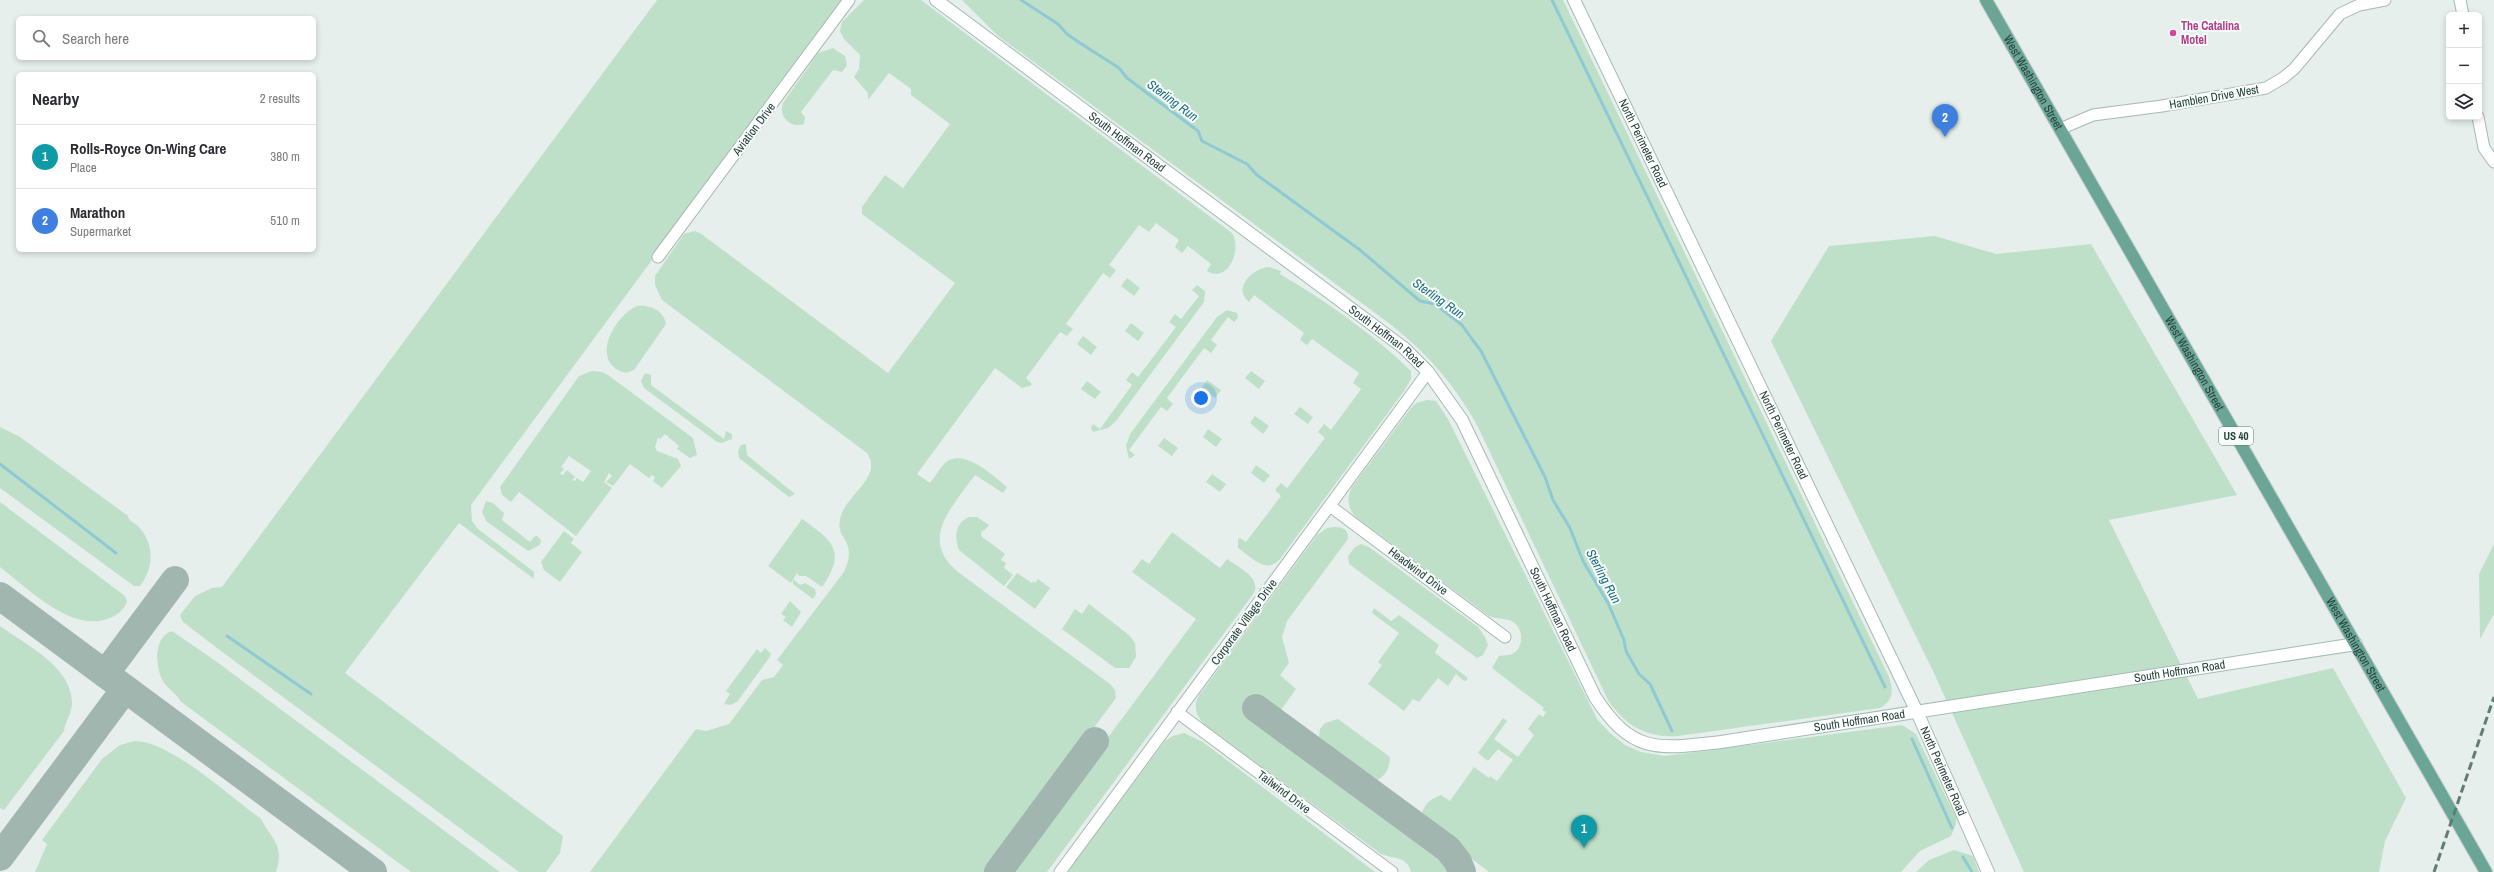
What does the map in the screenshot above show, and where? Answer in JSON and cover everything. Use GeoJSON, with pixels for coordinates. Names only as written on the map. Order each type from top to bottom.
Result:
{"type":"FeatureCollection","features":[{"type":"Feature","properties":{"kind":"main road","name":"West Washington Street"},"geometry":{"type":"LineString","coordinates":[[1986,0],[2486,872]]}},
{"type":"Feature","properties":{"kind":"street","name":"Aviation Drive"},"geometry":{"type":"LineString","coordinates":[[658,257],[849,0]]}},
{"type":"Feature","properties":{"kind":"street","name":"South Hoffman Road"},"geometry":{"type":"LineString","coordinates":[[936,0],[1404,348],[1428,372],[1462,420],[1596,697],[1619,729],[1641,742],[1669,748],[1917,712],[2356,644]]}},
{"type":"Feature","properties":{"kind":"street","name":"North Perimeter Road"},"geometry":{"type":"LineString","coordinates":[[1574,0],[1917,712],[1988,872]]}},
{"type":"Feature","properties":{"kind":"street","name":"Hamblen Drive West"},"geometry":{"type":"LineString","coordinates":[[2060,130],[2093,115],[2177,104],[2266,88],[2291,72],[2340,14],[2359,5],[2384,0]]}},
{"type":"Feature","properties":{"kind":"street"},"geometry":{"type":"LineString","coordinates":[[2460,0],[2462,12]]}},
{"type":"Feature","properties":{"kind":"street"},"geometry":{"type":"LineString","coordinates":[[2479,120],[2484,148],[2494,162]]}},
{"type":"Feature","properties":{"kind":"street","name":"Corporate Village Drive"},"geometry":{"type":"LineString","coordinates":[[1060,872],[1428,372]]}},
{"type":"Feature","properties":{"kind":"street","name":"Headwind Drive"},"geometry":{"type":"LineString","coordinates":[[1330,506],[1505,637]]}},
{"type":"Feature","properties":{"kind":"street","name":"Tailwind Drive"},"geometry":{"type":"LineString","coordinates":[[1177,712],[1392,872]]}},
{"type":"Feature","properties":{"kind":"green space"},"geometry":{"type":"Polygon","coordinates":[[[657,0],[844,0],[471,505],[472,521],[478,529],[534,572],[534,579],[459,523],[345,673],[563,836],[560,853],[546,872],[519,872],[217,648],[183,622],[180,615],[195,596],[212,588],[222,587],[657,0]]]}},
{"type":"Feature","properties":{"kind":"green space"},"geometry":{"type":"Polygon","coordinates":[[[864,0],[921,0],[1232,233],[1235,240],[1236,248],[1231,263],[1227,269],[1221,273],[1214,274],[1207,271],[1211,264],[1188,246],[1182,253],[1175,247],[1179,240],[1156,223],[1149,232],[1139,225],[1109,265],[1116,270],[1110,278],[1103,273],[1066,324],[1073,329],[1067,336],[1060,332],[1026,378],[1032,384],[1022,388],[995,368],[917,474],[930,483],[945,463],[953,459],[961,458],[986,470],[1007,487],[1003,493],[975,475],[949,511],[943,523],[940,535],[941,547],[946,560],[958,572],[1110,684],[1115,690],[1116,698],[987,872],[590,872],[696,729],[706,731],[729,724],[762,680],[774,677],[783,665],[777,660],[844,572],[849,553],[848,546],[839,527],[840,520],[845,507],[864,483],[871,470],[871,461],[867,453],[662,300],[655,285],[655,276],[684,234],[695,231],[700,233],[888,373],[955,283],[862,214],[862,207],[885,175],[903,188],[950,124],[911,95],[911,89],[889,73],[868,100],[868,93],[854,77],[859,69],[860,55],[844,39],[840,31],[842,22],[864,0]]]}},
{"type":"Feature","properties":{"kind":"green space"},"geometry":{"type":"Polygon","coordinates":[[[962,0],[1563,0],[1889,677],[1892,691],[1888,702],[1880,708],[1678,736],[1656,735],[1629,723],[1608,700],[1477,425],[1468,409],[1437,368],[1413,343],[1386,321],[997,35],[962,0]]]}},
{"type":"Feature","properties":{"kind":"green space"},"geometry":{"type":"Polygon","coordinates":[[[833,48],[845,56],[847,65],[842,72],[833,70],[801,112],[805,117],[804,124],[794,125],[790,123],[786,120],[782,112],[783,103],[818,53],[833,48]]]}},
{"type":"Feature","properties":{"kind":"green space"},"geometry":{"type":"Polygon","coordinates":[[[1935,236],[1996,254],[2091,244],[2237,495],[2109,520],[2198,699],[2333,668],[2406,798],[2385,841],[2379,872],[2024,872],[1933,671],[1771,341],[1829,246],[1935,236]]]}},
{"type":"Feature","properties":{"kind":"green space"},"geometry":{"type":"Polygon","coordinates":[[[1269,267],[1281,271],[1280,274],[1315,295],[1365,331],[1411,371],[1411,379],[1404,391],[1280,559],[1275,563],[1264,565],[1253,560],[1238,548],[1238,539],[1240,538],[1246,542],[1281,496],[1275,490],[1281,483],[1287,488],[1325,438],[1318,432],[1324,424],[1331,430],[1361,389],[1353,383],[1359,373],[1312,339],[1307,345],[1300,340],[1304,333],[1254,295],[1249,302],[1244,297],[1244,285],[1251,275],[1263,268],[1269,267]]]}},
{"type":"Feature","properties":{"kind":"green space"},"geometry":{"type":"Polygon","coordinates":[[[1127,278],[1140,288],[1134,296],[1121,286],[1127,278]]]}},
{"type":"Feature","properties":{"kind":"green space"},"geometry":{"type":"Polygon","coordinates":[[[1197,285],[1205,291],[1204,302],[1116,421],[1108,428],[1093,432],[1091,428],[1093,424],[1100,429],[1132,385],[1126,380],[1132,372],[1138,377],[1176,327],[1169,322],[1175,314],[1181,319],[1199,296],[1192,290],[1197,285]]]}},
{"type":"Feature","properties":{"kind":"green space"},"geometry":{"type":"Polygon","coordinates":[[[637,306],[646,306],[655,309],[665,319],[666,324],[634,370],[626,373],[615,368],[608,360],[607,350],[613,329],[628,311],[637,306]]]}},
{"type":"Feature","properties":{"kind":"green space"},"geometry":{"type":"Polygon","coordinates":[[[1227,310],[1237,313],[1238,318],[1234,322],[1228,317],[1211,340],[1217,345],[1211,353],[1204,348],[1167,398],[1173,404],[1167,411],[1161,407],[1129,450],[1135,455],[1129,459],[1126,446],[1130,434],[1217,317],[1227,310]]]}},
{"type":"Feature","properties":{"kind":"green space"},"geometry":{"type":"Polygon","coordinates":[[[1131,323],[1144,333],[1138,341],[1125,331],[1131,323]]]}},
{"type":"Feature","properties":{"kind":"green space"},"geometry":{"type":"Polygon","coordinates":[[[1083,336],[1097,347],[1091,355],[1077,344],[1083,336]]]}},
{"type":"Feature","properties":{"kind":"green space"},"geometry":{"type":"Polygon","coordinates":[[[592,371],[602,372],[608,375],[693,438],[697,455],[690,458],[677,449],[679,446],[665,434],[660,439],[658,438],[655,447],[657,451],[678,459],[681,466],[662,488],[653,481],[655,477],[652,475],[649,478],[630,464],[613,486],[606,482],[612,476],[609,473],[604,482],[612,488],[576,536],[519,492],[511,502],[502,495],[500,487],[579,376],[592,371]],[[569,456],[561,467],[564,469],[560,474],[563,475],[567,470],[575,477],[572,480],[575,481],[577,478],[583,482],[591,471],[569,456]]]}},
{"type":"Feature","properties":{"kind":"green space"},"geometry":{"type":"Polygon","coordinates":[[[1251,371],[1265,381],[1259,389],[1245,378],[1251,371]]]}},
{"type":"Feature","properties":{"kind":"green space"},"geometry":{"type":"Polygon","coordinates":[[[645,373],[651,375],[651,385],[724,439],[726,431],[732,434],[732,439],[722,443],[717,442],[644,388],[641,381],[645,373]]]}},
{"type":"Feature","properties":{"kind":"green space"},"geometry":{"type":"Polygon","coordinates":[[[1207,380],[1221,390],[1215,398],[1202,388],[1207,380]]]}},
{"type":"Feature","properties":{"kind":"green space"},"geometry":{"type":"Polygon","coordinates":[[[1087,381],[1101,392],[1095,399],[1081,389],[1087,381]]]}},
{"type":"Feature","properties":{"kind":"green space"},"geometry":{"type":"Polygon","coordinates":[[[1427,400],[1436,401],[1448,419],[1597,719],[1610,733],[1625,745],[1641,752],[1665,756],[1902,725],[1916,734],[1956,818],[1956,824],[1951,836],[1920,851],[1901,872],[1489,872],[1421,820],[1424,807],[1429,801],[1441,795],[1450,801],[1474,767],[1489,778],[1490,776],[1497,781],[1513,760],[1498,749],[1488,761],[1478,753],[1503,718],[1507,721],[1494,739],[1518,757],[1534,735],[1528,729],[1539,714],[1543,717],[1546,712],[1542,710],[1544,708],[1492,668],[1499,656],[1508,655],[1518,650],[1521,636],[1515,623],[1489,616],[1357,518],[1350,508],[1349,495],[1352,487],[1411,408],[1416,403],[1427,400]]]}},
{"type":"Feature","properties":{"kind":"green space"},"geometry":{"type":"Polygon","coordinates":[[[1300,407],[1313,417],[1308,424],[1294,414],[1300,407]]]}},
{"type":"Feature","properties":{"kind":"green space"},"geometry":{"type":"Polygon","coordinates":[[[1255,416],[1269,426],[1263,434],[1250,423],[1255,416]]]}},
{"type":"Feature","properties":{"kind":"green space"},"geometry":{"type":"Polygon","coordinates":[[[0,427],[20,437],[128,516],[130,520],[138,526],[144,533],[150,548],[151,556],[148,571],[140,586],[134,586],[0,488],[0,427]]]}},
{"type":"Feature","properties":{"kind":"green space"},"geometry":{"type":"Polygon","coordinates":[[[1208,429],[1222,439],[1216,447],[1203,437],[1208,429]]]}},
{"type":"Feature","properties":{"kind":"green space"},"geometry":{"type":"Polygon","coordinates":[[[1164,438],[1178,448],[1172,456],[1158,446],[1164,438]]]}},
{"type":"Feature","properties":{"kind":"green space"},"geometry":{"type":"Polygon","coordinates":[[[746,444],[747,455],[795,494],[789,497],[739,458],[738,451],[741,445],[746,444]]]}},
{"type":"Feature","properties":{"kind":"green space"},"geometry":{"type":"Polygon","coordinates":[[[1256,465],[1270,475],[1264,483],[1251,473],[1256,465]]]}},
{"type":"Feature","properties":{"kind":"green space"},"geometry":{"type":"Polygon","coordinates":[[[1212,474],[1226,484],[1220,492],[1206,482],[1212,474]]]}},
{"type":"Feature","properties":{"kind":"green space"},"geometry":{"type":"Polygon","coordinates":[[[486,501],[493,503],[504,513],[502,520],[530,542],[536,535],[541,540],[540,545],[528,551],[486,521],[482,512],[486,501]]]}},
{"type":"Feature","properties":{"kind":"green space"},"geometry":{"type":"Polygon","coordinates":[[[0,502],[125,596],[127,602],[122,609],[110,618],[96,621],[81,620],[66,615],[38,597],[0,567],[0,502]]]}},
{"type":"Feature","properties":{"kind":"green space"},"geometry":{"type":"Polygon","coordinates":[[[969,517],[977,517],[989,525],[984,531],[982,530],[981,536],[1005,554],[1001,560],[1006,563],[1004,568],[1013,575],[1004,586],[959,550],[956,540],[958,527],[969,517]]]}},
{"type":"Feature","properties":{"kind":"green space"},"geometry":{"type":"Polygon","coordinates":[[[802,519],[822,534],[833,548],[835,555],[834,564],[830,575],[822,587],[806,576],[799,576],[797,573],[791,583],[768,566],[802,519]]]}},
{"type":"Feature","properties":{"kind":"green space"},"geometry":{"type":"Polygon","coordinates":[[[1335,527],[1345,530],[1348,533],[1348,539],[1287,621],[1282,637],[1289,663],[1280,675],[1296,689],[1278,714],[1260,700],[1249,713],[1424,842],[1445,862],[1449,872],[1411,872],[1409,867],[1403,861],[1381,854],[1206,726],[1196,711],[1196,702],[1200,694],[1317,535],[1327,528],[1335,527]]]}},
{"type":"Feature","properties":{"kind":"green space"},"geometry":{"type":"Polygon","coordinates":[[[564,531],[574,539],[571,543],[582,552],[560,582],[544,570],[541,562],[564,531]]]}},
{"type":"Feature","properties":{"kind":"green space"},"geometry":{"type":"Polygon","coordinates":[[[1172,532],[1220,568],[1227,559],[1242,569],[1254,582],[1254,593],[1047,872],[1008,872],[1196,619],[1132,572],[1142,559],[1149,564],[1172,532]]]}},
{"type":"Feature","properties":{"kind":"green space"},"geometry":{"type":"Polygon","coordinates":[[[1361,544],[1369,547],[1478,627],[1485,637],[1488,645],[1483,655],[1477,658],[1349,564],[1348,556],[1355,547],[1361,544]]]}},
{"type":"Feature","properties":{"kind":"green space"},"geometry":{"type":"Polygon","coordinates":[[[2494,544],[2494,614],[2480,639],[2479,574],[2494,544]]]}},
{"type":"Feature","properties":{"kind":"green space"},"geometry":{"type":"Polygon","coordinates":[[[1017,573],[1032,583],[1033,581],[1035,583],[1038,579],[1050,588],[1035,609],[1006,587],[1017,573]]]}},
{"type":"Feature","properties":{"kind":"green space"},"geometry":{"type":"Polygon","coordinates":[[[793,579],[800,585],[805,583],[815,589],[816,594],[813,599],[793,584],[793,579]]]}},
{"type":"Feature","properties":{"kind":"green space"},"geometry":{"type":"Polygon","coordinates":[[[790,601],[801,612],[792,627],[783,620],[786,617],[781,614],[790,601]]]}},
{"type":"Feature","properties":{"kind":"green space"},"geometry":{"type":"Polygon","coordinates":[[[1089,604],[1129,635],[1135,643],[1136,657],[1129,668],[1115,668],[1062,629],[1075,609],[1082,614],[1089,604]]]}},
{"type":"Feature","properties":{"kind":"green space"},"geometry":{"type":"Polygon","coordinates":[[[1374,608],[1391,621],[1399,615],[1439,645],[1435,653],[1468,678],[1467,680],[1464,681],[1456,674],[1448,686],[1438,678],[1419,702],[1413,699],[1404,711],[1368,684],[1382,665],[1378,662],[1399,633],[1372,613],[1374,608]]]}},
{"type":"Feature","properties":{"kind":"green space"},"geometry":{"type":"Polygon","coordinates":[[[0,626],[34,649],[56,667],[70,689],[72,702],[64,731],[4,810],[0,808],[0,626]]]}},
{"type":"Feature","properties":{"kind":"green space"},"geometry":{"type":"Polygon","coordinates":[[[172,631],[217,662],[500,872],[411,872],[180,701],[163,681],[157,661],[157,653],[161,639],[172,631]]]}},
{"type":"Feature","properties":{"kind":"green space"},"geometry":{"type":"Polygon","coordinates":[[[765,648],[771,654],[769,658],[737,702],[730,705],[724,704],[730,694],[726,691],[757,649],[761,653],[765,648]]]}},
{"type":"Feature","properties":{"kind":"green space"},"geometry":{"type":"Polygon","coordinates":[[[1338,719],[1390,757],[1387,771],[1382,777],[1370,784],[1318,746],[1320,729],[1325,723],[1338,719]]]}},
{"type":"Feature","properties":{"kind":"green space"},"geometry":{"type":"Polygon","coordinates":[[[1184,733],[1203,742],[1375,872],[1067,872],[1165,741],[1173,736],[1184,733]]]}},
{"type":"Feature","properties":{"kind":"green space"},"geometry":{"type":"Polygon","coordinates":[[[135,741],[149,743],[182,760],[261,819],[276,842],[278,848],[279,855],[276,872],[35,872],[47,844],[42,840],[102,759],[120,745],[135,741]]]}},
{"type":"Feature","properties":{"kind":"green space"},"geometry":{"type":"Polygon","coordinates":[[[1954,850],[1973,856],[1979,872],[1916,872],[1929,860],[1954,850]]]}},
{"type":"Feature","properties":{"kind":"waterway","name":"Sterling Run"},"geometry":{"type":"LineString","coordinates":[[1021,0],[1058,24],[1067,34],[1119,68],[1127,78],[1198,131],[1202,141],[1247,164],[1257,175],[1360,250],[1420,301],[1435,304],[1462,325],[1481,351],[1545,477],[1553,500],[1570,528],[1583,561],[1608,603],[1624,640],[1626,651],[1639,674],[1650,684],[1672,731]]}},
{"type":"Feature","properties":{"kind":"waterway"},"geometry":{"type":"LineString","coordinates":[[1552,0],[1885,687]]}},
{"type":"Feature","properties":{"kind":"waterway"},"geometry":{"type":"LineString","coordinates":[[0,464],[116,553]]}},
{"type":"Feature","properties":{"kind":"waterway"},"geometry":{"type":"LineString","coordinates":[[227,636],[311,694]]}},
{"type":"Feature","properties":{"kind":"waterway"},"geometry":{"type":"LineString","coordinates":[[1912,739],[1952,828]]}},
{"type":"Feature","properties":{"kind":"waterway"},"geometry":{"type":"LineString","coordinates":[[1963,857],[1972,872]]}},
{"type":"Feature","properties":{"kind":"taxiway"},"geometry":{"type":"LineString","coordinates":[[105,674],[175,580]]}},
{"type":"Feature","properties":{"kind":"taxiway"},"geometry":{"type":"LineString","coordinates":[[0,596],[373,872]]}},
{"type":"Feature","properties":{"kind":"taxiway"},"geometry":{"type":"LineString","coordinates":[[0,857],[125,689]]}},
{"type":"Feature","properties":{"kind":"taxiway"},"geometry":{"type":"LineString","coordinates":[[1256,708],[1448,849],[1458,862],[1462,872]]}},
{"type":"Feature","properties":{"kind":"taxiway"},"geometry":{"type":"LineString","coordinates":[[998,872],[1095,741]]}},
{"type":"Feature","properties":{"kind":"railway"},"geometry":{"type":"LineString","coordinates":[[2434,872],[2494,697]]}},
{"type":"Feature","properties":{"kind":"place","name":"The Catalina Motel"},"geometry":{"type":"Point","coordinates":[2173,33]}},
{"type":"Feature","properties":{"kind":"place","name":"Marathon"},"geometry":{"type":"Point","coordinates":[1945,137]}},
{"type":"Feature","properties":{"kind":"place","name":"Rolls-Royce On-Wing Care"},"geometry":{"type":"Point","coordinates":[1584,848]}}]}
